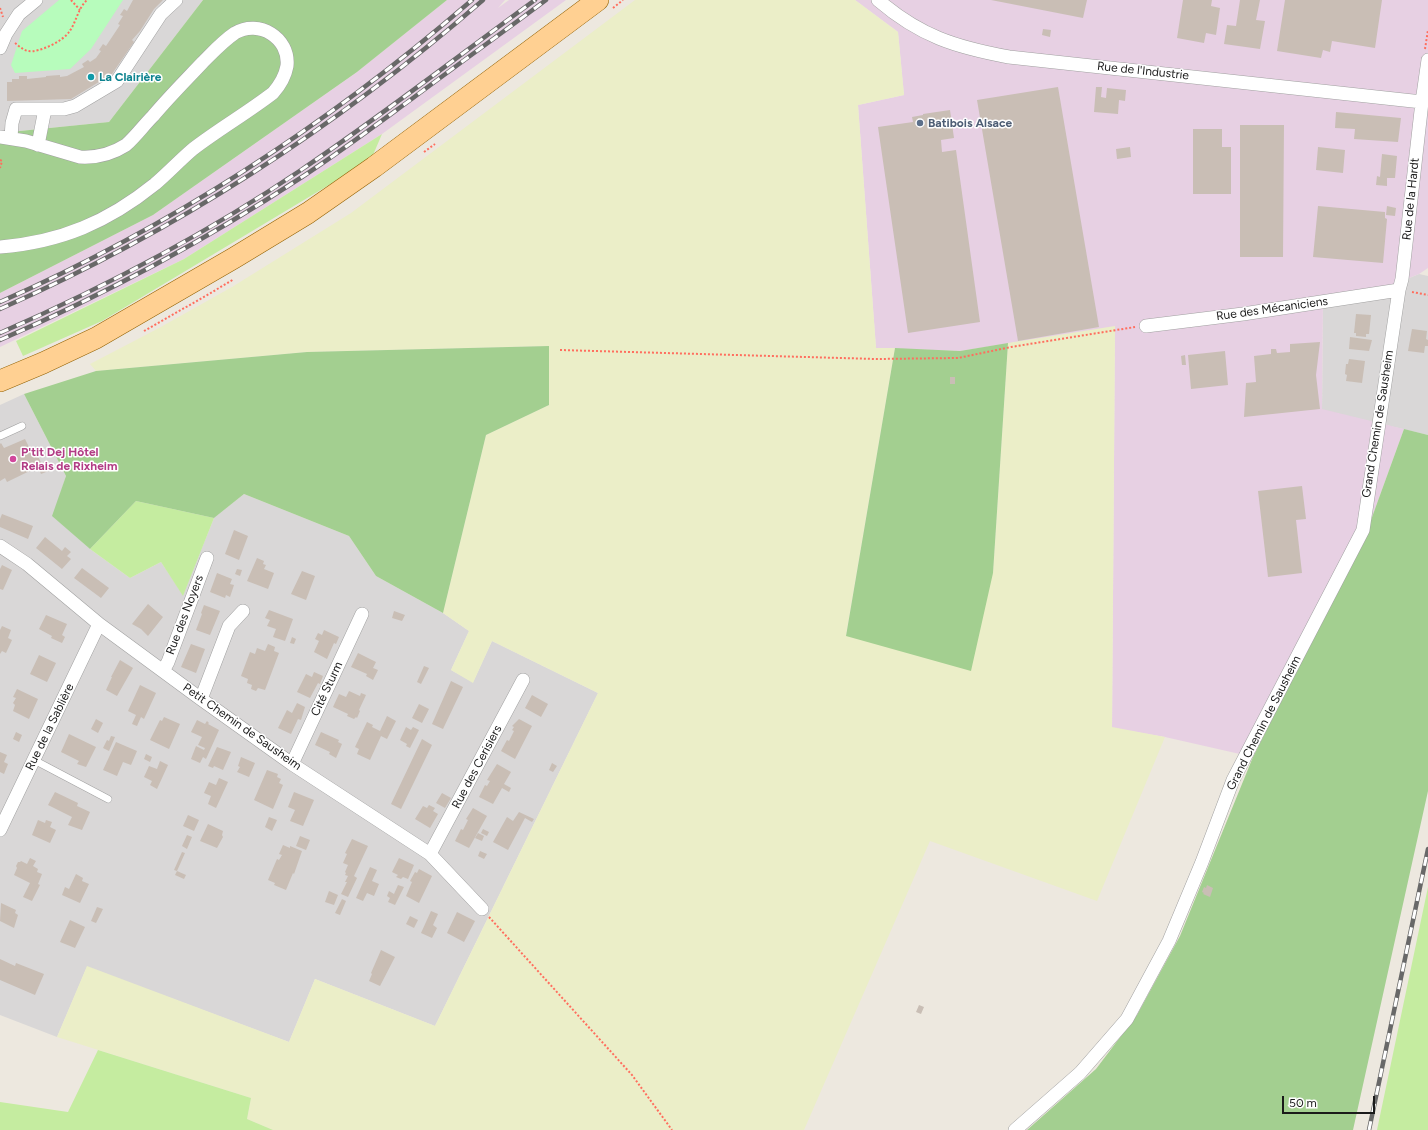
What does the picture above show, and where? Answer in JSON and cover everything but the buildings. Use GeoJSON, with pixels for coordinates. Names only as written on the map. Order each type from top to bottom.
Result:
{"type":"FeatureCollection","features":[{"type":"Feature","properties":{"kind":"main road"},"geometry":{"type":"LineString","coordinates":[[0,381],[96,338],[308,213],[380,163],[598,0]]}},
{"type":"Feature","properties":{"kind":"street"},"geometry":{"type":"LineString","coordinates":[[0,48],[6,34],[19,14],[36,0]]}},
{"type":"Feature","properties":{"kind":"street"},"geometry":{"type":"LineString","coordinates":[[0,247],[40,241],[69,234],[99,221],[131,202],[200,144],[273,93],[282,81],[287,66],[287,58],[282,45],[270,33],[260,29],[247,29],[235,33],[218,46],[151,117],[120,140],[108,146],[87,150],[39,141],[6,132],[16,109],[64,109],[75,106],[117,81],[161,14],[176,0]]}},
{"type":"Feature","properties":{"kind":"street","name":"Rue de l'Industrie"},"geometry":{"type":"LineString","coordinates":[[878,0],[898,17],[919,30],[939,39],[974,50],[995,54],[1422,102]]}},
{"type":"Feature","properties":{"kind":"street","name":"Rue de la Hardt"},"geometry":{"type":"LineString","coordinates":[[1399,290],[1402,280],[1428,60]]}},
{"type":"Feature","properties":{"kind":"street"},"geometry":{"type":"LineString","coordinates":[[39,141],[45,108]]}},
{"type":"Feature","properties":{"kind":"street","name":"Rue des Mécaniciens"},"geometry":{"type":"LineString","coordinates":[[1146,326],[1243,314],[1399,290]]}},
{"type":"Feature","properties":{"kind":"street","name":"Grand Chemin de Sausheim"},"geometry":{"type":"LineString","coordinates":[[1015,1130],[1080,1073],[1127,1019],[1169,941],[1202,862],[1233,780],[1363,530],[1399,290]]}},
{"type":"Feature","properties":{"kind":"street","name":"Petit Chemin de Sausheim"},"geometry":{"type":"LineString","coordinates":[[0,546],[27,564],[99,624],[292,764],[430,854],[482,909]]}},
{"type":"Feature","properties":{"kind":"street","name":"Rue des Noyers"},"geometry":{"type":"LineString","coordinates":[[163,671],[168,662],[207,558]]}},
{"type":"Feature","properties":{"kind":"street"},"geometry":{"type":"LineString","coordinates":[[201,698],[229,626],[243,611]]}},
{"type":"Feature","properties":{"kind":"street","name":"Cité Sturm"},"geometry":{"type":"LineString","coordinates":[[292,764],[362,614]]}},
{"type":"Feature","properties":{"kind":"street","name":"Rue de la Sablière"},"geometry":{"type":"LineString","coordinates":[[0,830],[99,624]]}},
{"type":"Feature","properties":{"kind":"street","name":"Rue des Cerisiers"},"geometry":{"type":"LineString","coordinates":[[430,854],[523,680]]}},
{"type":"Feature","properties":{"kind":"lane"},"geometry":{"type":"LineString","coordinates":[[0,436],[22,426]]}},
{"type":"Feature","properties":{"kind":"lane"},"geometry":{"type":"LineString","coordinates":[[34,760],[108,799]]}},
{"type":"Feature","properties":{"kind":"path"},"geometry":{"type":"LineString","coordinates":[[71,0],[80,10]]}},
{"type":"Feature","properties":{"kind":"path"},"geometry":{"type":"LineString","coordinates":[[6,34],[20,48],[28,51],[38,50],[57,43],[69,33],[80,10],[87,0]]}},
{"type":"Feature","properties":{"kind":"path"},"geometry":{"type":"LineString","coordinates":[[0,8],[4,20]]}},
{"type":"Feature","properties":{"kind":"path"},"geometry":{"type":"LineString","coordinates":[[0,160],[2,161],[0,168]]}},
{"type":"Feature","properties":{"kind":"path"},"geometry":{"type":"LineString","coordinates":[[1399,290],[1428,294]]}},
{"type":"Feature","properties":{"kind":"path"},"geometry":{"type":"LineString","coordinates":[[560,350],[876,359],[958,358],[1011,347],[1146,326]]}},
{"type":"Feature","properties":{"kind":"path"},"geometry":{"type":"LineString","coordinates":[[482,909],[632,1075],[672,1130]]}},
{"type":"Feature","properties":{"kind":"shaded area"},"geometry":{"type":"Polygon","coordinates":[[[0,0],[203,0],[109,122],[0,133],[0,0]]]}},
{"type":"Feature","properties":{"kind":"shaded area"},"geometry":{"type":"Polygon","coordinates":[[[447,0],[505,0],[498,8],[509,0],[566,0],[382,134],[184,259],[0,347],[0,293],[153,215],[357,72],[447,0]]]}},
{"type":"Feature","properties":{"kind":"shaded area"},"geometry":{"type":"Polygon","coordinates":[[[855,0],[1428,0],[1428,268],[1419,274],[1392,285],[1323,297],[1322,409],[1404,429],[1367,531],[1253,757],[1165,737],[1112,728],[1115,327],[960,351],[876,348],[858,105],[904,95],[898,32],[855,0]]]}},
{"type":"Feature","properties":{"kind":"shaded area"},"geometry":{"type":"Polygon","coordinates":[[[1419,274],[1428,276],[1428,435],[1322,410],[1323,297],[1392,285],[1419,274]]]}},
{"type":"Feature","properties":{"kind":"shaded area"},"geometry":{"type":"Polygon","coordinates":[[[24,394],[66,476],[53,516],[90,549],[130,578],[161,562],[183,595],[214,518],[244,494],[349,536],[376,576],[443,613],[469,631],[451,670],[473,682],[492,641],[598,693],[435,1026],[315,979],[289,1042],[87,967],[57,1037],[0,1015],[0,405],[24,394]]]}},
{"type":"Feature","properties":{"kind":"green space"},"geometry":{"type":"Polygon","coordinates":[[[59,0],[123,0],[91,49],[70,69],[15,73],[11,65],[22,31],[59,0]]]}},
{"type":"Feature","properties":{"kind":"green space"},"geometry":{"type":"Polygon","coordinates":[[[203,0],[447,0],[357,72],[153,215],[0,293],[0,133],[109,122],[203,0]]]}},
{"type":"Feature","properties":{"kind":"green space"},"geometry":{"type":"Polygon","coordinates":[[[635,0],[855,0],[898,32],[904,95],[858,105],[876,348],[895,348],[846,635],[993,573],[1008,343],[1115,326],[1112,727],[1165,737],[1097,901],[930,841],[804,1130],[273,1130],[247,1119],[251,1098],[57,1037],[87,966],[289,1042],[315,979],[435,1026],[598,693],[492,641],[473,683],[451,670],[469,631],[443,613],[486,435],[549,405],[548,346],[307,352],[96,371],[90,364],[159,328],[232,287],[351,213],[635,0]]]}},
{"type":"Feature","properties":{"kind":"green space"},"geometry":{"type":"Polygon","coordinates":[[[382,134],[373,155],[354,170],[102,321],[23,356],[16,341],[184,259],[382,134]]]}},
{"type":"Feature","properties":{"kind":"green space"},"geometry":{"type":"Polygon","coordinates":[[[1008,343],[993,573],[971,671],[846,636],[895,348],[960,351],[1008,343]]]}},
{"type":"Feature","properties":{"kind":"green space"},"geometry":{"type":"Polygon","coordinates":[[[549,346],[549,405],[486,435],[443,613],[376,576],[349,536],[244,494],[214,518],[136,501],[90,549],[52,516],[66,476],[24,394],[96,371],[307,352],[549,346]]]}},
{"type":"Feature","properties":{"kind":"green space"},"geometry":{"type":"Polygon","coordinates":[[[1404,429],[1428,435],[1428,791],[1353,1130],[1027,1130],[1096,1069],[1137,1015],[1180,936],[1253,757],[1367,531],[1404,429]]]}},
{"type":"Feature","properties":{"kind":"green space"},"geometry":{"type":"Polygon","coordinates":[[[136,501],[214,518],[183,596],[161,562],[130,578],[90,549],[136,501]]]}},
{"type":"Feature","properties":{"kind":"green space"},"geometry":{"type":"Polygon","coordinates":[[[1428,887],[1428,1130],[1377,1130],[1428,887]]]}},
{"type":"Feature","properties":{"kind":"green space"},"geometry":{"type":"Polygon","coordinates":[[[98,1050],[251,1098],[247,1119],[273,1130],[0,1130],[0,1102],[68,1112],[98,1050]]]}},
{"type":"Feature","properties":{"kind":"railway"},"geometry":{"type":"LineString","coordinates":[[0,302],[64,272],[126,240],[247,169],[306,130],[363,88],[472,0]]}},
{"type":"Feature","properties":{"kind":"railway"},"geometry":{"type":"LineString","coordinates":[[0,309],[129,246],[192,210],[253,172],[313,133],[371,90],[428,46],[483,0]]}},
{"type":"Feature","properties":{"kind":"railway"},"geometry":{"type":"LineString","coordinates":[[0,333],[116,278],[192,238],[229,216],[301,170],[360,129],[535,0]]}},
{"type":"Feature","properties":{"kind":"railway"},"geometry":{"type":"LineString","coordinates":[[0,340],[117,285],[229,223],[266,200],[344,148],[546,0]]}},
{"type":"Feature","properties":{"kind":"railway"},"geometry":{"type":"LineString","coordinates":[[1369,1130],[1428,849]]}},
{"type":"Feature","properties":{"kind":"place","name":"La Clairière"},"geometry":{"type":"Point","coordinates":[91,77]}},
{"type":"Feature","properties":{"kind":"place","name":"Batibois Alsace"},"geometry":{"type":"Point","coordinates":[920,123]}},
{"type":"Feature","properties":{"kind":"place","name":"P'tit Dej Hôtel Relais de Rixheim"},"geometry":{"type":"Point","coordinates":[13,459]}}]}
